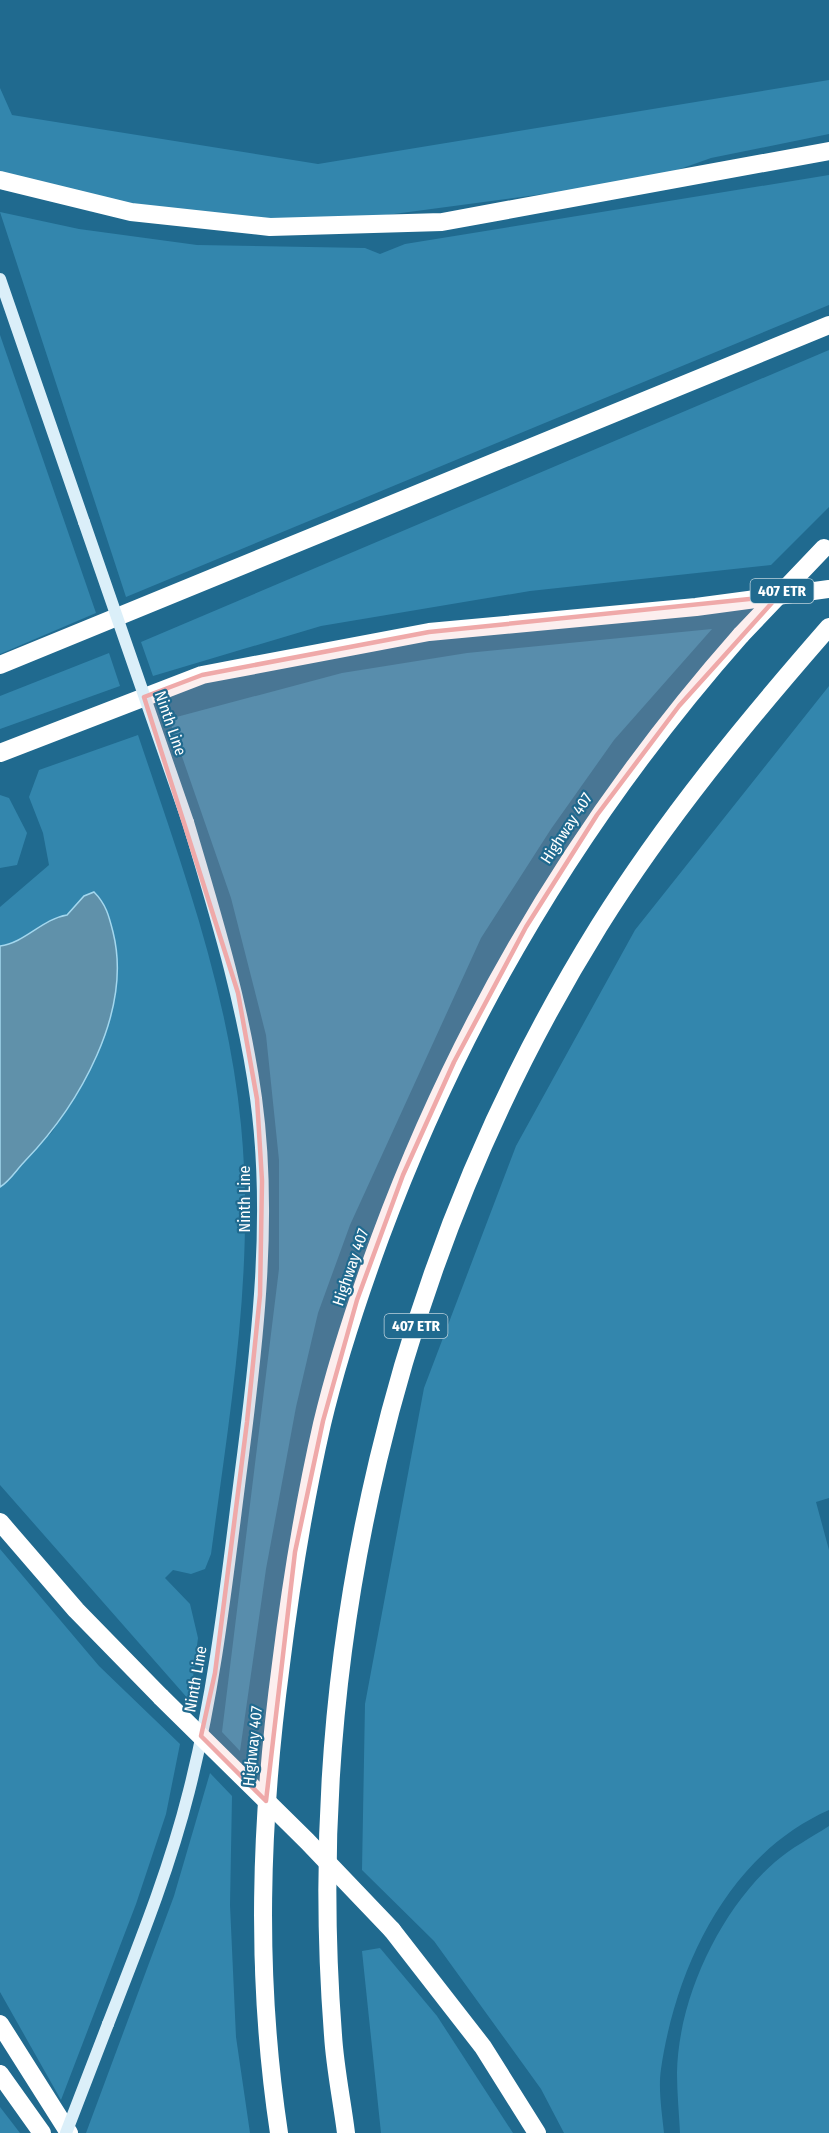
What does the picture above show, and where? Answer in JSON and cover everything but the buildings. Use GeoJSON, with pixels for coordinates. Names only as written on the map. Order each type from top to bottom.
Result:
{"type":"FeatureCollection","features":[{"type":"Feature","properties":{"kind":"highway"},"geometry":{"type":"LineString","coordinates":[[0,180],[131,212],[270,227],[442,222],[829,151]]}},
{"type":"Feature","properties":{"kind":"highway"},"geometry":{"type":"LineString","coordinates":[[0,665],[829,325]]}},
{"type":"Feature","properties":{"kind":"highway","name":"Highway 407"},"geometry":{"type":"LineString","coordinates":[[279,2133],[265,1990],[261,1885],[270,1752],[295,1551],[323,1421],[357,1300],[403,1175],[449,1072],[526,927],[597,815],[679,705],[826,545]]}},
{"type":"Feature","properties":{"kind":"highway"},"geometry":{"type":"LineString","coordinates":[[0,753],[202,675],[429,632],[696,607],[829,589]]}},
{"type":"Feature","properties":{"kind":"highway","name":"407 ETR"},"geometry":{"type":"LineString","coordinates":[[346,2133],[333,2036],[328,1914],[333,1742],[345,1628],[367,1500],[423,1300],[474,1167],[522,1065],[598,927],[659,836],[724,749],[828,627]]}},
{"type":"Feature","properties":{"kind":"highway"},"geometry":{"type":"LineString","coordinates":[[0,1522],[68,1601],[161,1697],[307,1841],[392,1930],[483,2047],[537,2133]]}},
{"type":"Feature","properties":{"kind":"highway"},"geometry":{"type":"LineString","coordinates":[[0,2024],[68,2133]]}},
{"type":"Feature","properties":{"kind":"highway"},"geometry":{"type":"LineString","coordinates":[[0,2074],[42,2133]]}},
{"type":"Feature","properties":{"kind":"main road","name":"Ninth Line"},"geometry":{"type":"LineString","coordinates":[[0,279],[188,822],[238,993],[256,1100],[262,1181],[260,1295],[246,1434],[215,1673],[190,1789],[171,1857],[68,2133]]}},
{"type":"Feature","properties":{"kind":"highlighted area"},"geometry":{"type":"Polygon","coordinates":[[[778,596],[679,706],[597,815],[526,927],[454,1062],[403,1175],[357,1300],[323,1421],[295,1552],[266,1801],[201,1736],[215,1673],[247,1422],[260,1295],[262,1181],[257,1099],[238,993],[144,697],[202,675],[429,632],[778,596]]]}},
{"type":"Feature","properties":{"kind":"shaded area"},"geometry":{"type":"Polygon","coordinates":[[[829,80],[829,134],[711,158],[649,180],[334,222],[175,217],[0,178],[0,88],[12,115],[318,164],[829,80]]]}},
{"type":"Feature","properties":{"kind":"shaded area"},"geometry":{"type":"Polygon","coordinates":[[[829,175],[829,305],[126,597],[0,212],[79,229],[197,245],[365,248],[380,254],[405,244],[829,175]]]}},
{"type":"Feature","properties":{"kind":"shaded area"},"geometry":{"type":"Polygon","coordinates":[[[0,335],[96,613],[0,654],[0,335]]]}},
{"type":"Feature","properties":{"kind":"shaded area"},"geometry":{"type":"Polygon","coordinates":[[[829,350],[829,507],[771,565],[530,591],[321,626],[153,676],[141,642],[829,350]]]}},
{"type":"Feature","properties":{"kind":"shaded area"},"geometry":{"type":"Polygon","coordinates":[[[712,629],[614,740],[551,829],[481,938],[350,1225],[318,1313],[296,1407],[266,1569],[240,1751],[222,1732],[279,1269],[279,1160],[266,1035],[231,898],[169,719],[342,673],[467,653],[712,629]]]}},
{"type":"Feature","properties":{"kind":"shaded area"},"geometry":{"type":"Polygon","coordinates":[[[109,653],[120,686],[0,729],[0,696],[109,653]]]}},
{"type":"Feature","properties":{"kind":"shaded area"},"geometry":{"type":"Polygon","coordinates":[[[829,686],[829,1498],[816,1502],[829,1550],[829,1810],[794,1830],[763,1855],[736,1884],[713,1917],[694,1953],[668,2030],[661,2069],[660,2093],[664,2133],[564,2133],[541,2089],[434,1941],[362,1870],[365,1704],[424,1388],[516,1146],[635,930],[829,686]]]}},
{"type":"Feature","properties":{"kind":"shaded area"},"geometry":{"type":"Polygon","coordinates":[[[138,735],[186,879],[214,976],[235,1075],[245,1179],[243,1286],[233,1393],[211,1554],[205,1569],[191,1574],[173,1570],[165,1578],[190,1604],[198,1638],[190,1701],[0,1485],[0,1187],[52,1132],[77,1094],[107,1029],[115,940],[101,899],[84,896],[67,915],[49,921],[17,940],[0,946],[0,907],[49,865],[43,833],[29,797],[39,770],[138,735]]]}},
{"type":"Feature","properties":{"kind":"shaded area"},"geometry":{"type":"Polygon","coordinates":[[[0,795],[9,798],[27,833],[17,865],[0,868],[0,795]]]}},
{"type":"Feature","properties":{"kind":"shaded area"},"geometry":{"type":"Polygon","coordinates":[[[94,892],[108,915],[117,963],[115,994],[108,1025],[97,1056],[64,1113],[45,1138],[0,1187],[0,946],[18,940],[50,921],[67,915],[84,896],[94,892]]]}},
{"type":"Feature","properties":{"kind":"shaded area"},"geometry":{"type":"Polygon","coordinates":[[[0,1549],[99,1666],[180,1744],[166,1814],[136,1904],[61,2100],[0,1992],[0,1549]]]}},
{"type":"Feature","properties":{"kind":"shaded area"},"geometry":{"type":"Polygon","coordinates":[[[210,1773],[232,1796],[230,1905],[236,2037],[250,2133],[86,2133],[174,1896],[210,1773]]]}},
{"type":"Feature","properties":{"kind":"shaded area"},"geometry":{"type":"Polygon","coordinates":[[[829,1826],[829,2133],[680,2133],[677,2073],[679,2045],[694,1986],[706,1958],[720,1930],[755,1882],[781,1857],[829,1826]]]}},
{"type":"Feature","properties":{"kind":"shaded area"},"geometry":{"type":"Polygon","coordinates":[[[380,1948],[437,2016],[513,2133],[381,2133],[362,1951],[380,1948]]]}},
{"type":"Feature","properties":{"kind":"shaded area"},"geometry":{"type":"Polygon","coordinates":[[[0,2107],[20,2133],[0,2133],[0,2107]]]}}]}
